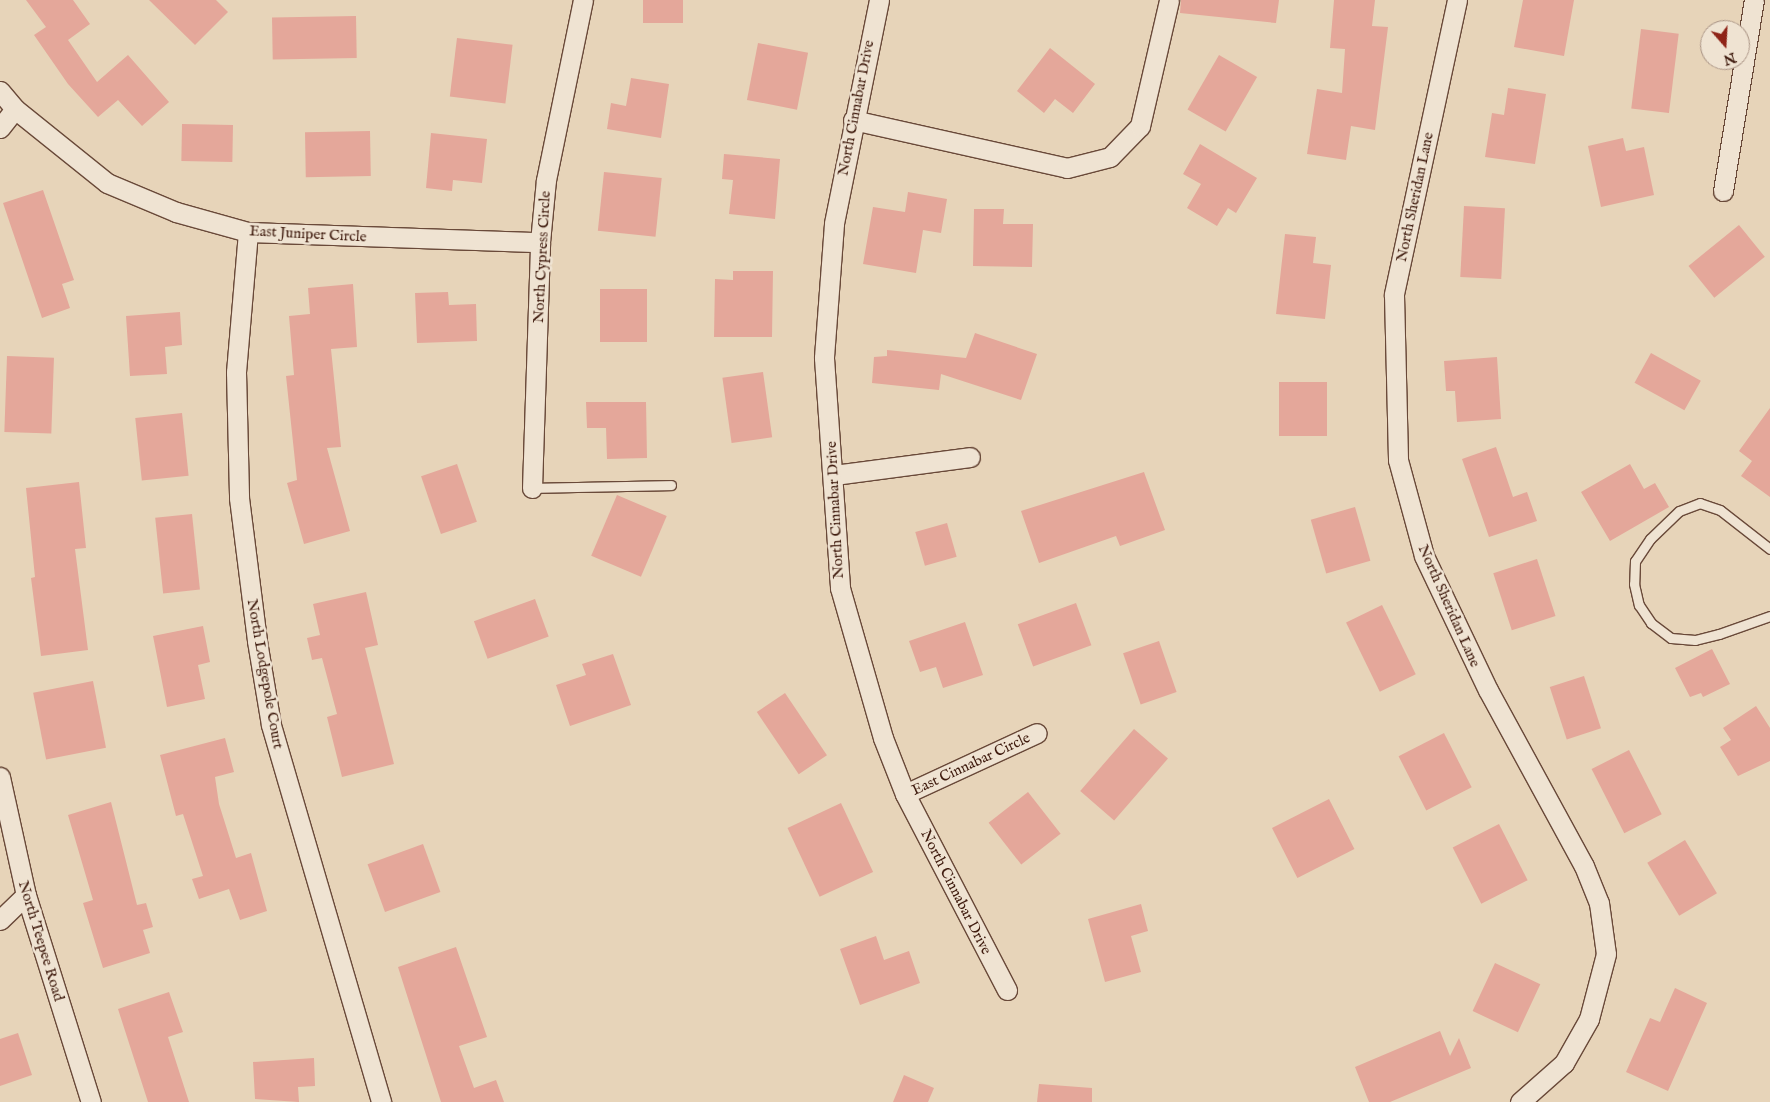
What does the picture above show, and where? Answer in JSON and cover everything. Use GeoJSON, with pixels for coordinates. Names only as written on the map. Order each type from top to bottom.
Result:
{"type":"FeatureCollection","features":[{"type":"Feature","properties":{"kind":"street","name":"North Cypress Circle"},"geometry":{"type":"LineString","coordinates":[[532,488],[540,242],[546,180],[583,0]]}},
{"type":"Feature","properties":{"kind":"street","name":"North Cinnabar Drive"},"geometry":{"type":"LineString","coordinates":[[878,0],[834,224],[824,358],[834,475],[840,588],[883,738],[905,794],[1007,990]]}},
{"type":"Feature","properties":{"kind":"street"},"geometry":{"type":"LineString","coordinates":[[853,120],[1067,168],[1110,157],[1140,126],[1169,0]]}},
{"type":"Feature","properties":{"kind":"street","name":"North Sheridan Lane"},"geometry":{"type":"LineString","coordinates":[[1457,0],[1394,295],[1398,460],[1424,556],[1488,690],[1584,866],[1599,903],[1606,954],[1589,1019],[1564,1063],[1520,1102]]}},
{"type":"Feature","properties":{"kind":"street"},"geometry":{"type":"LineString","coordinates":[[1723,191],[1754,0]]}},
{"type":"Feature","properties":{"kind":"street","name":"East Juniper Circle"},"geometry":{"type":"LineString","coordinates":[[0,91],[15,109],[107,183],[176,212],[248,232],[540,242]]}},
{"type":"Feature","properties":{"kind":"street"},"geometry":{"type":"LineString","coordinates":[[0,128],[15,109]]}},
{"type":"Feature","properties":{"kind":"street","name":"North Lodgepole Court"},"geometry":{"type":"LineString","coordinates":[[248,232],[236,372],[239,498],[257,641],[271,725],[381,1102]]}},
{"type":"Feature","properties":{"kind":"street"},"geometry":{"type":"LineString","coordinates":[[834,475],[970,456]]}},
{"type":"Feature","properties":{"kind":"street","name":"East Cinnabar Circle"},"geometry":{"type":"LineString","coordinates":[[905,794],[1036,733]]}},
{"type":"Feature","properties":{"kind":"street","name":"North Teepee Road"},"geometry":{"type":"LineString","coordinates":[[0,777],[26,895],[91,1102]]}},
{"type":"Feature","properties":{"kind":"street"},"geometry":{"type":"LineString","coordinates":[[0,920],[26,895]]}},
{"type":"Feature","properties":{"kind":"lane"},"geometry":{"type":"LineString","coordinates":[[532,488],[671,485]]}},
{"type":"Feature","properties":{"kind":"lane"},"geometry":{"type":"LineString","coordinates":[[1770,549],[1720,510],[1700,503],[1679,511],[1650,539],[1635,561],[1634,584],[1639,605],[1651,623],[1663,634],[1682,640],[1719,634],[1770,616]]}},
{"type":"Feature","properties":{"kind":"building"},"geometry":{"type":"Polygon","coordinates":[[[26,0],[73,0],[90,24],[68,40],[97,82],[128,55],[169,102],[142,126],[118,100],[98,117],[68,84],[34,35],[46,27],[26,0]]]}},
{"type":"Feature","properties":{"kind":"building"},"geometry":{"type":"Polygon","coordinates":[[[149,0],[216,0],[228,12],[195,45],[149,0]]]}},
{"type":"Feature","properties":{"kind":"building"},"geometry":{"type":"Polygon","coordinates":[[[643,0],[683,0],[683,23],[643,23],[643,0]]]}},
{"type":"Feature","properties":{"kind":"building"},"geometry":{"type":"Polygon","coordinates":[[[1181,0],[1279,0],[1276,23],[1180,13],[1181,0]]]}},
{"type":"Feature","properties":{"kind":"building"},"geometry":{"type":"Polygon","coordinates":[[[1334,0],[1375,0],[1372,26],[1388,27],[1375,130],[1351,126],[1346,160],[1307,154],[1317,89],[1342,93],[1345,49],[1330,48],[1334,0]]]}},
{"type":"Feature","properties":{"kind":"building"},"geometry":{"type":"Polygon","coordinates":[[[1523,0],[1574,0],[1564,56],[1514,47],[1523,0]]]}},
{"type":"Feature","properties":{"kind":"building"},"geometry":{"type":"Polygon","coordinates":[[[356,16],[357,58],[273,59],[272,17],[356,16]]]}},
{"type":"Feature","properties":{"kind":"building"},"geometry":{"type":"Polygon","coordinates":[[[1641,29],[1679,34],[1669,113],[1631,108],[1641,29]]]}},
{"type":"Feature","properties":{"kind":"building"},"geometry":{"type":"Polygon","coordinates":[[[457,38],[513,45],[505,103],[450,97],[457,38]]]}},
{"type":"Feature","properties":{"kind":"building"},"geometry":{"type":"Polygon","coordinates":[[[758,43],[808,53],[797,110],[747,100],[758,43]]]}},
{"type":"Feature","properties":{"kind":"building"},"geometry":{"type":"Polygon","coordinates":[[[1050,48],[1095,84],[1073,113],[1055,99],[1044,113],[1017,91],[1050,48]]]}},
{"type":"Feature","properties":{"kind":"building"},"geometry":{"type":"Polygon","coordinates":[[[1219,55],[1257,77],[1226,132],[1188,110],[1219,55]]]}},
{"type":"Feature","properties":{"kind":"building"},"geometry":{"type":"Polygon","coordinates":[[[631,78],[669,84],[661,138],[607,129],[611,103],[626,106],[631,78]]]}},
{"type":"Feature","properties":{"kind":"building"},"geometry":{"type":"Polygon","coordinates":[[[1508,88],[1546,94],[1535,164],[1485,157],[1492,113],[1504,115],[1508,88]]]}},
{"type":"Feature","properties":{"kind":"building"},"geometry":{"type":"Polygon","coordinates":[[[182,124],[233,125],[232,162],[181,161],[182,124]]]}},
{"type":"Feature","properties":{"kind":"building"},"geometry":{"type":"Polygon","coordinates":[[[370,131],[371,176],[306,177],[305,132],[370,131]]]}},
{"type":"Feature","properties":{"kind":"building"},"geometry":{"type":"Polygon","coordinates":[[[431,133],[487,139],[482,183],[453,180],[452,191],[426,188],[431,133]]]}},
{"type":"Feature","properties":{"kind":"building"},"geometry":{"type":"Polygon","coordinates":[[[1623,138],[1626,151],[1644,147],[1654,195],[1601,207],[1588,146],[1623,138]]]}},
{"type":"Feature","properties":{"kind":"building"},"geometry":{"type":"Polygon","coordinates":[[[1200,144],[1257,178],[1236,213],[1228,208],[1217,226],[1187,208],[1201,184],[1183,174],[1200,144]]]}},
{"type":"Feature","properties":{"kind":"building"},"geometry":{"type":"Polygon","coordinates":[[[724,154],[780,159],[775,219],[729,214],[733,180],[722,179],[724,154]]]}},
{"type":"Feature","properties":{"kind":"building"},"geometry":{"type":"Polygon","coordinates":[[[604,172],[662,178],[656,237],[598,231],[604,172]]]}},
{"type":"Feature","properties":{"kind":"building"},"geometry":{"type":"Polygon","coordinates":[[[43,190],[74,280],[62,284],[70,308],[42,318],[3,203],[43,190]]]}},
{"type":"Feature","properties":{"kind":"building"},"geometry":{"type":"Polygon","coordinates":[[[908,192],[947,199],[941,233],[923,230],[916,273],[863,264],[873,207],[905,212],[908,192]]]}},
{"type":"Feature","properties":{"kind":"building"},"geometry":{"type":"Polygon","coordinates":[[[1464,206],[1505,208],[1501,279],[1460,277],[1464,206]]]}},
{"type":"Feature","properties":{"kind":"building"},"geometry":{"type":"Polygon","coordinates":[[[974,209],[1004,209],[1003,224],[1033,224],[1032,267],[973,266],[974,209]]]}},
{"type":"Feature","properties":{"kind":"building"},"geometry":{"type":"Polygon","coordinates":[[[1739,225],[1765,257],[1714,298],[1688,266],[1739,225]]]}},
{"type":"Feature","properties":{"kind":"building"},"geometry":{"type":"Polygon","coordinates":[[[1285,234],[1316,237],[1313,263],[1331,265],[1325,319],[1276,314],[1285,234]]]}},
{"type":"Feature","properties":{"kind":"building"},"geometry":{"type":"Polygon","coordinates":[[[733,271],[773,271],[772,337],[714,337],[715,279],[733,280],[733,271]]]}},
{"type":"Feature","properties":{"kind":"building"},"geometry":{"type":"Polygon","coordinates":[[[353,284],[357,347],[331,349],[341,447],[327,448],[350,531],[304,544],[287,483],[297,480],[286,376],[294,375],[289,316],[310,314],[308,288],[353,284]]]}},
{"type":"Feature","properties":{"kind":"building"},"geometry":{"type":"Polygon","coordinates":[[[600,289],[647,289],[647,342],[600,342],[600,289]]]}},
{"type":"Feature","properties":{"kind":"building"},"geometry":{"type":"Polygon","coordinates":[[[448,292],[449,305],[476,304],[477,341],[417,343],[415,293],[448,292]]]}},
{"type":"Feature","properties":{"kind":"building"},"geometry":{"type":"Polygon","coordinates":[[[180,312],[182,345],[165,347],[167,374],[130,376],[126,316],[180,312]]]}},
{"type":"Feature","properties":{"kind":"building"},"geometry":{"type":"Polygon","coordinates":[[[975,333],[1037,354],[1021,400],[941,374],[939,390],[872,383],[874,357],[887,356],[887,350],[966,358],[975,333]]]}},
{"type":"Feature","properties":{"kind":"building"},"geometry":{"type":"Polygon","coordinates":[[[1651,353],[1701,381],[1684,410],[1635,383],[1651,353]]]}},
{"type":"Feature","properties":{"kind":"building"},"geometry":{"type":"Polygon","coordinates":[[[7,356],[54,358],[51,434],[4,432],[7,356]]]}},
{"type":"Feature","properties":{"kind":"building"},"geometry":{"type":"Polygon","coordinates":[[[1497,357],[1501,419],[1457,422],[1455,391],[1446,391],[1444,361],[1497,357]]]}},
{"type":"Feature","properties":{"kind":"building"},"geometry":{"type":"Polygon","coordinates":[[[763,372],[772,437],[732,443],[722,378],[763,372]]]}},
{"type":"Feature","properties":{"kind":"building"},"geometry":{"type":"Polygon","coordinates":[[[1279,382],[1327,382],[1327,436],[1279,436],[1279,382]]]}},
{"type":"Feature","properties":{"kind":"building"},"geometry":{"type":"Polygon","coordinates":[[[586,402],[646,402],[647,458],[607,459],[606,428],[587,428],[586,402]]]}},
{"type":"Feature","properties":{"kind":"building"},"geometry":{"type":"Polygon","coordinates":[[[1770,408],[1770,497],[1741,476],[1752,461],[1739,451],[1770,408]]]}},
{"type":"Feature","properties":{"kind":"building"},"geometry":{"type":"Polygon","coordinates":[[[182,413],[189,476],[142,481],[135,418],[182,413]]]}},
{"type":"Feature","properties":{"kind":"building"},"geometry":{"type":"Polygon","coordinates":[[[1496,447],[1513,497],[1527,492],[1537,521],[1489,537],[1462,459],[1496,447]]]}},
{"type":"Feature","properties":{"kind":"building"},"geometry":{"type":"Polygon","coordinates":[[[457,464],[477,522],[441,534],[421,476],[457,464]]]}},
{"type":"Feature","properties":{"kind":"building"},"geometry":{"type":"Polygon","coordinates":[[[1630,464],[1644,489],[1655,483],[1669,507],[1610,541],[1581,492],[1630,464]]]}},
{"type":"Feature","properties":{"kind":"building"},"geometry":{"type":"Polygon","coordinates":[[[1144,472],[1165,530],[1120,546],[1116,536],[1039,563],[1021,511],[1144,472]]]}},
{"type":"Feature","properties":{"kind":"building"},"geometry":{"type":"Polygon","coordinates":[[[79,482],[86,548],[75,549],[88,650],[41,656],[31,578],[35,577],[26,488],[79,482]]]}},
{"type":"Feature","properties":{"kind":"building"},"geometry":{"type":"Polygon","coordinates":[[[617,495],[667,516],[641,577],[591,556],[617,495]]]}},
{"type":"Feature","properties":{"kind":"building"},"geometry":{"type":"Polygon","coordinates":[[[1355,507],[1370,561],[1326,574],[1311,520],[1355,507]]]}},
{"type":"Feature","properties":{"kind":"building"},"geometry":{"type":"Polygon","coordinates":[[[192,514],[200,590],[163,593],[155,518],[192,514]]]}},
{"type":"Feature","properties":{"kind":"building"},"geometry":{"type":"Polygon","coordinates":[[[947,523],[957,557],[925,566],[915,532],[947,523]]]}},
{"type":"Feature","properties":{"kind":"building"},"geometry":{"type":"Polygon","coordinates":[[[1537,559],[1556,616],[1512,630],[1493,573],[1537,559]]]}},
{"type":"Feature","properties":{"kind":"building"},"geometry":{"type":"Polygon","coordinates":[[[366,592],[378,645],[365,648],[394,764],[342,777],[327,717],[337,714],[322,658],[312,660],[307,638],[320,635],[313,604],[366,592]]]}},
{"type":"Feature","properties":{"kind":"building"},"geometry":{"type":"Polygon","coordinates":[[[535,599],[549,637],[488,659],[474,621],[535,599]]]}},
{"type":"Feature","properties":{"kind":"building"},"geometry":{"type":"Polygon","coordinates":[[[1076,603],[1091,645],[1033,666],[1018,624],[1076,603]]]}},
{"type":"Feature","properties":{"kind":"building"},"geometry":{"type":"Polygon","coordinates":[[[1382,605],[1416,674],[1380,692],[1346,623],[1382,605]]]}},
{"type":"Feature","properties":{"kind":"building"},"geometry":{"type":"Polygon","coordinates":[[[965,622],[983,675],[943,688],[936,667],[920,672],[909,641],[965,622]]]}},
{"type":"Feature","properties":{"kind":"building"},"geometry":{"type":"Polygon","coordinates":[[[203,626],[210,662],[198,665],[205,699],[167,707],[153,636],[203,626]]]}},
{"type":"Feature","properties":{"kind":"building"},"geometry":{"type":"Polygon","coordinates":[[[1159,641],[1177,692],[1141,704],[1123,653],[1159,641]]]}},
{"type":"Feature","properties":{"kind":"building"},"geometry":{"type":"Polygon","coordinates":[[[1712,649],[1730,684],[1703,697],[1701,693],[1690,697],[1675,668],[1712,649]]]}},
{"type":"Feature","properties":{"kind":"building"},"geometry":{"type":"Polygon","coordinates":[[[613,654],[631,705],[570,726],[556,685],[586,675],[582,664],[613,654]]]}},
{"type":"Feature","properties":{"kind":"building"},"geometry":{"type":"Polygon","coordinates":[[[1584,676],[1601,728],[1567,739],[1550,687],[1584,676]]]}},
{"type":"Feature","properties":{"kind":"building"},"geometry":{"type":"Polygon","coordinates":[[[93,681],[106,748],[46,759],[33,693],[93,681]]]}},
{"type":"Feature","properties":{"kind":"building"},"geometry":{"type":"Polygon","coordinates":[[[785,693],[827,755],[799,774],[757,712],[785,693]]]}},
{"type":"Feature","properties":{"kind":"building"},"geometry":{"type":"Polygon","coordinates":[[[1756,706],[1770,728],[1770,761],[1738,776],[1720,747],[1731,740],[1723,728],[1756,706]]]}},
{"type":"Feature","properties":{"kind":"building"},"geometry":{"type":"Polygon","coordinates":[[[1134,729],[1168,759],[1114,820],[1080,791],[1134,729]]]}},
{"type":"Feature","properties":{"kind":"building"},"geometry":{"type":"Polygon","coordinates":[[[1444,733],[1472,787],[1426,811],[1399,756],[1444,733]]]}},
{"type":"Feature","properties":{"kind":"building"},"geometry":{"type":"Polygon","coordinates":[[[225,738],[234,772],[215,777],[219,804],[236,858],[251,853],[267,911],[240,920],[229,889],[199,899],[192,879],[203,876],[183,814],[176,816],[160,755],[225,738]]]}},
{"type":"Feature","properties":{"kind":"building"},"geometry":{"type":"Polygon","coordinates":[[[1629,750],[1662,814],[1624,833],[1592,769],[1629,750]]]}},
{"type":"Feature","properties":{"kind":"building"},"geometry":{"type":"Polygon","coordinates":[[[1028,792],[1061,834],[1021,865],[989,823],[1028,792]]]}},
{"type":"Feature","properties":{"kind":"building"},"geometry":{"type":"Polygon","coordinates":[[[1329,799],[1354,849],[1297,878],[1272,828],[1329,799]]]}},
{"type":"Feature","properties":{"kind":"building"},"geometry":{"type":"Polygon","coordinates":[[[111,802],[137,905],[146,903],[153,927],[143,930],[150,953],[103,968],[83,903],[93,900],[68,815],[111,802]]]}},
{"type":"Feature","properties":{"kind":"building"},"geometry":{"type":"Polygon","coordinates":[[[841,803],[873,872],[820,897],[788,828],[841,803]]]}},
{"type":"Feature","properties":{"kind":"building"},"geometry":{"type":"Polygon","coordinates":[[[1499,824],[1528,880],[1481,904],[1453,848],[1499,824]]]}},
{"type":"Feature","properties":{"kind":"building"},"geometry":{"type":"Polygon","coordinates":[[[1685,840],[1717,893],[1679,916],[1647,863],[1685,840]]]}},
{"type":"Feature","properties":{"kind":"building"},"geometry":{"type":"Polygon","coordinates":[[[423,844],[440,892],[385,912],[368,864],[423,844]]]}},
{"type":"Feature","properties":{"kind":"building"},"geometry":{"type":"Polygon","coordinates":[[[1141,904],[1148,931],[1131,936],[1141,972],[1105,982],[1088,919],[1141,904]]]}},
{"type":"Feature","properties":{"kind":"building"},"geometry":{"type":"Polygon","coordinates":[[[876,936],[884,960],[909,951],[920,983],[860,1005],[840,949],[876,936]]]}},
{"type":"Feature","properties":{"kind":"building"},"geometry":{"type":"Polygon","coordinates":[[[456,947],[487,1037],[459,1046],[474,1088],[496,1080],[504,1102],[441,1102],[398,967],[456,947]]]}},
{"type":"Feature","properties":{"kind":"building"},"geometry":{"type":"Polygon","coordinates":[[[1495,963],[1540,984],[1518,1032],[1473,1011],[1495,963]]]}},
{"type":"Feature","properties":{"kind":"building"},"geometry":{"type":"Polygon","coordinates":[[[1675,988],[1707,1003],[1668,1091],[1626,1072],[1650,1018],[1660,1022],[1675,988]]]}},
{"type":"Feature","properties":{"kind":"building"},"geometry":{"type":"Polygon","coordinates":[[[169,992],[183,1032],[168,1037],[189,1102],[148,1102],[118,1009],[169,992]]]}},
{"type":"Feature","properties":{"kind":"building"},"geometry":{"type":"Polygon","coordinates":[[[1440,1031],[1450,1056],[1459,1038],[1471,1068],[1390,1102],[1369,1102],[1355,1067],[1440,1031]]]}},
{"type":"Feature","properties":{"kind":"building"},"geometry":{"type":"Polygon","coordinates":[[[18,1033],[32,1075],[0,1086],[0,1039],[18,1033]]]}},
{"type":"Feature","properties":{"kind":"building"},"geometry":{"type":"Polygon","coordinates":[[[314,1058],[315,1086],[298,1087],[299,1102],[255,1099],[253,1062],[314,1058]]]}},
{"type":"Feature","properties":{"kind":"building"},"geometry":{"type":"Polygon","coordinates":[[[904,1075],[934,1088],[928,1102],[893,1102],[904,1075]]]}},
{"type":"Feature","properties":{"kind":"building"},"geometry":{"type":"Polygon","coordinates":[[[1039,1084],[1092,1088],[1092,1102],[1037,1102],[1039,1084]]]}}]}
